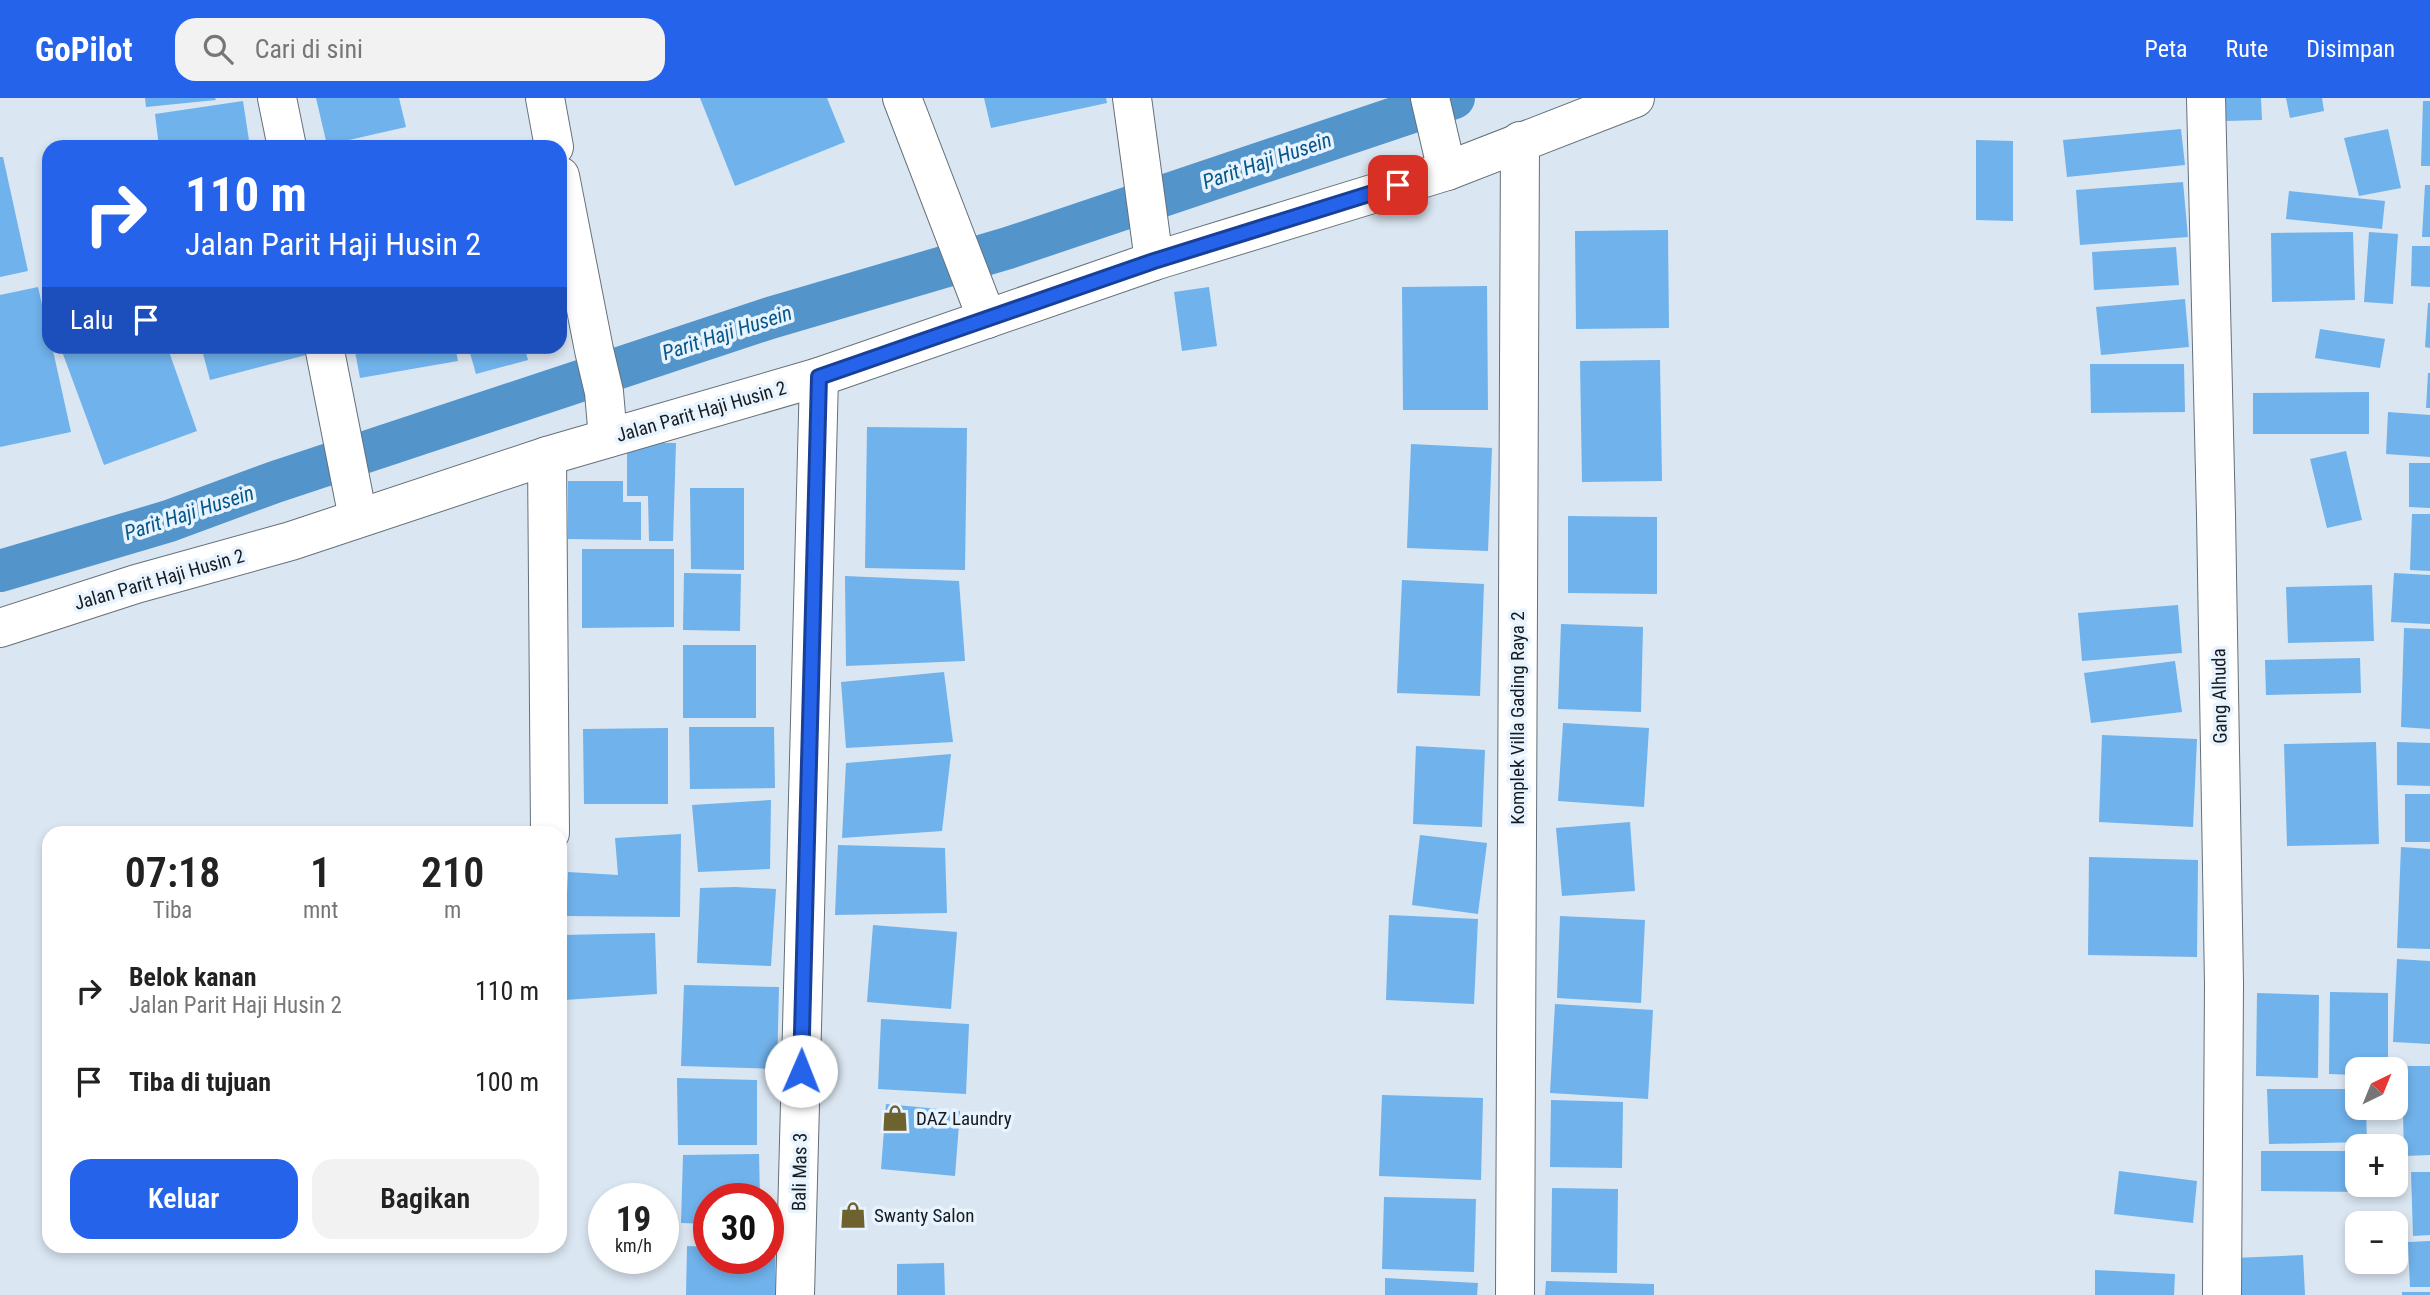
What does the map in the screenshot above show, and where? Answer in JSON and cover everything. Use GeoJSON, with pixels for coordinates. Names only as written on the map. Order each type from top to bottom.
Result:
{"type":"FeatureCollection","features":[{"type":"Feature","properties":{"kind":"street"},"geometry":{"type":"LineString","coordinates":[[277,98],[286,140]]}},
{"type":"Feature","properties":{"kind":"street"},"geometry":{"type":"LineString","coordinates":[[545,98],[554,140]]}},
{"type":"Feature","properties":{"kind":"street"},"geometry":{"type":"LineString","coordinates":[[902,98],[987,319]]}},
{"type":"Feature","properties":{"kind":"street"},"geometry":{"type":"LineString","coordinates":[[1430,98],[1445,162]]}},
{"type":"Feature","properties":{"kind":"street","name":"Jalan Parit Haji Husin 2"},"geometry":{"type":"LineString","coordinates":[[0,628],[136,584],[291,541],[355,503],[547,456],[819,377],[987,319],[1154,251],[1520,141],[1635,98]]}},
{"type":"Feature","properties":{"kind":"street","name":"Gang Alhuda"},"geometry":{"type":"LineString","coordinates":[[2206,98],[2223,956],[2222,1295]]}},
{"type":"Feature","properties":{"kind":"street"},"geometry":{"type":"LineString","coordinates":[[1133,105],[1154,251]]}},
{"type":"Feature","properties":{"kind":"street","name":"Komplek Villa Gading Raya 2"},"geometry":{"type":"LineString","coordinates":[[1515,1295],[1520,141]]}},
{"type":"Feature","properties":{"kind":"street"},"geometry":{"type":"LineString","coordinates":[[567,212],[604,392],[608,438]]}},
{"type":"Feature","properties":{"kind":"street"},"geometry":{"type":"LineString","coordinates":[[326,354],[355,503]]}},
{"type":"Feature","properties":{"kind":"street","name":"Bali Mas 3"},"geometry":{"type":"LineString","coordinates":[[795,1295],[819,377]]}},
{"type":"Feature","properties":{"kind":"street"},"geometry":{"type":"LineString","coordinates":[[547,456],[550,826]]}},
{"type":"Feature","properties":{"kind":"building"},"geometry":{"type":"Polygon","coordinates":[[[145,98],[215,98],[216,100],[146,107],[145,98]]]}},
{"type":"Feature","properties":{"kind":"building"},"geometry":{"type":"Polygon","coordinates":[[[316,98],[399,98],[406,127],[349,140],[326,140],[316,98]]]}},
{"type":"Feature","properties":{"kind":"building"},"geometry":{"type":"Polygon","coordinates":[[[700,98],[827,98],[845,142],[735,186],[700,98]]]}},
{"type":"Feature","properties":{"kind":"building"},"geometry":{"type":"Polygon","coordinates":[[[984,98],[1106,98],[1107,103],[991,128],[984,98]]]}},
{"type":"Feature","properties":{"kind":"building"},"geometry":{"type":"Polygon","coordinates":[[[2225,98],[2261,98],[2262,120],[2226,121],[2225,98]]]}},
{"type":"Feature","properties":{"kind":"building"},"geometry":{"type":"Polygon","coordinates":[[[2286,98],[2322,98],[2324,111],[2290,118],[2286,98]]]}},
{"type":"Feature","properties":{"kind":"building"},"geometry":{"type":"Polygon","coordinates":[[[243,101],[249,140],[158,140],[155,114],[243,101]]]}},
{"type":"Feature","properties":{"kind":"building"},"geometry":{"type":"Polygon","coordinates":[[[2423,101],[2430,101],[2430,166],[2421,166],[2423,101]]]}},
{"type":"Feature","properties":{"kind":"building"},"geometry":{"type":"Polygon","coordinates":[[[2181,129],[2185,165],[2067,177],[2063,140],[2181,129]]]}},
{"type":"Feature","properties":{"kind":"building"},"geometry":{"type":"Polygon","coordinates":[[[2388,129],[2401,188],[2359,196],[2344,138],[2388,129]]]}},
{"type":"Feature","properties":{"kind":"building"},"geometry":{"type":"Polygon","coordinates":[[[1976,140],[2013,141],[2013,221],[1976,220],[1976,140]]]}},
{"type":"Feature","properties":{"kind":"building"},"geometry":{"type":"Polygon","coordinates":[[[0,157],[3,157],[28,271],[0,277],[0,157]]]}},
{"type":"Feature","properties":{"kind":"building"},"geometry":{"type":"Polygon","coordinates":[[[2183,182],[2188,237],[2080,245],[2076,190],[2183,182]]]}},
{"type":"Feature","properties":{"kind":"building"},"geometry":{"type":"Polygon","coordinates":[[[2425,185],[2430,185],[2430,237],[2422,237],[2425,185]]]}},
{"type":"Feature","properties":{"kind":"building"},"geometry":{"type":"Polygon","coordinates":[[[2289,191],[2385,201],[2382,229],[2286,219],[2289,191]]]}},
{"type":"Feature","properties":{"kind":"building"},"geometry":{"type":"Polygon","coordinates":[[[1668,230],[1669,328],[1576,329],[1575,231],[1668,230]]]}},
{"type":"Feature","properties":{"kind":"building"},"geometry":{"type":"Polygon","coordinates":[[[2353,232],[2355,300],[2272,302],[2271,233],[2353,232]]]}},
{"type":"Feature","properties":{"kind":"building"},"geometry":{"type":"Polygon","coordinates":[[[2369,232],[2398,234],[2393,304],[2364,302],[2369,232]]]}},
{"type":"Feature","properties":{"kind":"building"},"geometry":{"type":"Polygon","coordinates":[[[2412,246],[2430,246],[2430,287],[2411,286],[2412,246]]]}},
{"type":"Feature","properties":{"kind":"building"},"geometry":{"type":"Polygon","coordinates":[[[2176,247],[2179,285],[2094,290],[2092,252],[2176,247]]]}},
{"type":"Feature","properties":{"kind":"building"},"geometry":{"type":"Polygon","coordinates":[[[1487,286],[1488,410],[1403,410],[1402,287],[1487,286]]]}},
{"type":"Feature","properties":{"kind":"building"},"geometry":{"type":"Polygon","coordinates":[[[38,287],[42,304],[42,354],[54,354],[71,432],[0,447],[0,295],[38,287]]]}},
{"type":"Feature","properties":{"kind":"building"},"geometry":{"type":"Polygon","coordinates":[[[1209,287],[1217,346],[1182,351],[1174,292],[1209,287]]]}},
{"type":"Feature","properties":{"kind":"building"},"geometry":{"type":"Polygon","coordinates":[[[2185,299],[2189,347],[2101,355],[2096,307],[2185,299]]]}},
{"type":"Feature","properties":{"kind":"building"},"geometry":{"type":"Polygon","coordinates":[[[2430,303],[2430,348],[2425,347],[2430,303]]]}},
{"type":"Feature","properties":{"kind":"building"},"geometry":{"type":"Polygon","coordinates":[[[2320,329],[2385,339],[2380,368],[2315,358],[2320,329]]]}},
{"type":"Feature","properties":{"kind":"building"},"geometry":{"type":"Polygon","coordinates":[[[63,354],[170,354],[197,431],[104,465],[63,354]]]}},
{"type":"Feature","properties":{"kind":"building"},"geometry":{"type":"Polygon","coordinates":[[[203,354],[306,354],[306,355],[210,380],[203,354]]]}},
{"type":"Feature","properties":{"kind":"building"},"geometry":{"type":"Polygon","coordinates":[[[356,354],[457,354],[458,361],[360,378],[356,354]]]}},
{"type":"Feature","properties":{"kind":"building"},"geometry":{"type":"Polygon","coordinates":[[[470,354],[526,354],[528,360],[476,374],[470,354]]]}},
{"type":"Feature","properties":{"kind":"building"},"geometry":{"type":"Polygon","coordinates":[[[1660,360],[1662,481],[1582,482],[1580,361],[1660,360]]]}},
{"type":"Feature","properties":{"kind":"building"},"geometry":{"type":"Polygon","coordinates":[[[2090,364],[2184,364],[2185,412],[2091,413],[2090,364]]]}},
{"type":"Feature","properties":{"kind":"building"},"geometry":{"type":"Polygon","coordinates":[[[2428,373],[2430,408],[2426,408],[2428,373]]]}},
{"type":"Feature","properties":{"kind":"building"},"geometry":{"type":"Polygon","coordinates":[[[2369,392],[2369,434],[2253,434],[2253,393],[2369,392]]]}},
{"type":"Feature","properties":{"kind":"building"},"geometry":{"type":"Polygon","coordinates":[[[2388,412],[2430,415],[2430,457],[2386,454],[2388,412]]]}},
{"type":"Feature","properties":{"kind":"building"},"geometry":{"type":"Polygon","coordinates":[[[867,427],[967,428],[965,570],[865,568],[867,427]]]}},
{"type":"Feature","properties":{"kind":"building"},"geometry":{"type":"Polygon","coordinates":[[[627,443],[676,443],[673,541],[649,541],[648,496],[627,496],[627,443]]]}},
{"type":"Feature","properties":{"kind":"building"},"geometry":{"type":"Polygon","coordinates":[[[1411,444],[1492,448],[1488,551],[1407,548],[1411,444]]]}},
{"type":"Feature","properties":{"kind":"building"},"geometry":{"type":"Polygon","coordinates":[[[2346,451],[2362,520],[2327,528],[2310,459],[2346,451]]]}},
{"type":"Feature","properties":{"kind":"building"},"geometry":{"type":"Polygon","coordinates":[[[2409,463],[2430,463],[2430,508],[2409,507],[2409,463]]]}},
{"type":"Feature","properties":{"kind":"building"},"geometry":{"type":"Polygon","coordinates":[[[568,481],[623,481],[623,502],[641,502],[641,540],[568,539],[568,481]]]}},
{"type":"Feature","properties":{"kind":"building"},"geometry":{"type":"Polygon","coordinates":[[[690,488],[744,488],[744,570],[691,569],[690,488]]]}},
{"type":"Feature","properties":{"kind":"building"},"geometry":{"type":"Polygon","coordinates":[[[2412,514],[2430,514],[2430,571],[2410,570],[2412,514]]]}},
{"type":"Feature","properties":{"kind":"building"},"geometry":{"type":"Polygon","coordinates":[[[1568,516],[1657,517],[1657,594],[1568,593],[1568,516]]]}},
{"type":"Feature","properties":{"kind":"building"},"geometry":{"type":"Polygon","coordinates":[[[582,549],[674,549],[674,627],[582,628],[582,549]]]}},
{"type":"Feature","properties":{"kind":"building"},"geometry":{"type":"Polygon","coordinates":[[[684,573],[741,574],[740,631],[683,630],[684,573]]]}},
{"type":"Feature","properties":{"kind":"building"},"geometry":{"type":"Polygon","coordinates":[[[2394,573],[2430,575],[2430,624],[2391,622],[2394,573]]]}},
{"type":"Feature","properties":{"kind":"building"},"geometry":{"type":"Polygon","coordinates":[[[845,576],[959,581],[965,661],[846,666],[845,576]]]}},
{"type":"Feature","properties":{"kind":"building"},"geometry":{"type":"Polygon","coordinates":[[[1402,580],[1484,584],[1480,696],[1397,693],[1402,580]]]}},
{"type":"Feature","properties":{"kind":"building"},"geometry":{"type":"Polygon","coordinates":[[[2372,585],[2374,641],[2288,643],[2286,587],[2372,585]]]}},
{"type":"Feature","properties":{"kind":"building"},"geometry":{"type":"Polygon","coordinates":[[[2178,605],[2182,653],[2082,661],[2078,613],[2178,605]]]}},
{"type":"Feature","properties":{"kind":"building"},"geometry":{"type":"Polygon","coordinates":[[[1561,624],[1643,627],[1641,712],[1558,709],[1561,624]]]}},
{"type":"Feature","properties":{"kind":"building"},"geometry":{"type":"Polygon","coordinates":[[[2404,628],[2430,629],[2430,729],[2401,727],[2404,628]]]}},
{"type":"Feature","properties":{"kind":"building"},"geometry":{"type":"Polygon","coordinates":[[[683,645],[756,645],[756,718],[683,718],[683,645]]]}},
{"type":"Feature","properties":{"kind":"building"},"geometry":{"type":"Polygon","coordinates":[[[2360,658],[2361,693],[2266,695],[2265,660],[2360,658]]]}},
{"type":"Feature","properties":{"kind":"building"},"geometry":{"type":"Polygon","coordinates":[[[2175,661],[2182,712],[2091,723],[2084,673],[2175,661]]]}},
{"type":"Feature","properties":{"kind":"building"},"geometry":{"type":"Polygon","coordinates":[[[944,672],[953,742],[846,748],[841,682],[944,672]]]}},
{"type":"Feature","properties":{"kind":"building"},"geometry":{"type":"Polygon","coordinates":[[[1563,723],[1649,728],[1644,807],[1558,801],[1563,723]]]}},
{"type":"Feature","properties":{"kind":"building"},"geometry":{"type":"Polygon","coordinates":[[[689,727],[774,727],[775,788],[690,789],[689,727]]]}},
{"type":"Feature","properties":{"kind":"building"},"geometry":{"type":"Polygon","coordinates":[[[668,728],[668,804],[584,804],[583,729],[668,728]]]}},
{"type":"Feature","properties":{"kind":"building"},"geometry":{"type":"Polygon","coordinates":[[[2102,735],[2197,739],[2193,827],[2099,822],[2102,735]]]}},
{"type":"Feature","properties":{"kind":"building"},"geometry":{"type":"Polygon","coordinates":[[[2376,742],[2379,844],[2287,846],[2284,744],[2376,742]]]}},
{"type":"Feature","properties":{"kind":"building"},"geometry":{"type":"Polygon","coordinates":[[[2397,742],[2430,743],[2430,786],[2397,785],[2397,742]]]}},
{"type":"Feature","properties":{"kind":"building"},"geometry":{"type":"Polygon","coordinates":[[[1416,746],[1485,750],[1482,827],[1413,824],[1416,746]]]}},
{"type":"Feature","properties":{"kind":"building"},"geometry":{"type":"Polygon","coordinates":[[[951,754],[942,831],[842,838],[846,763],[951,754]]]}},
{"type":"Feature","properties":{"kind":"building"},"geometry":{"type":"Polygon","coordinates":[[[2405,794],[2430,794],[2430,842],[2405,842],[2405,794]]]}},
{"type":"Feature","properties":{"kind":"building"},"geometry":{"type":"Polygon","coordinates":[[[771,800],[770,869],[698,872],[692,805],[771,800]]]}},
{"type":"Feature","properties":{"kind":"building"},"geometry":{"type":"Polygon","coordinates":[[[1630,822],[1635,891],[1562,896],[1556,828],[1630,822]]]}},
{"type":"Feature","properties":{"kind":"building"},"geometry":{"type":"Polygon","coordinates":[[[681,834],[680,917],[567,916],[568,872],[618,875],[615,838],[681,834]]]}},
{"type":"Feature","properties":{"kind":"building"},"geometry":{"type":"Polygon","coordinates":[[[1420,835],[1487,843],[1478,914],[1412,905],[1420,835]]]}},
{"type":"Feature","properties":{"kind":"building"},"geometry":{"type":"Polygon","coordinates":[[[838,845],[945,848],[947,913],[835,915],[838,845]]]}},
{"type":"Feature","properties":{"kind":"building"},"geometry":{"type":"Polygon","coordinates":[[[2401,847],[2430,849],[2430,949],[2397,948],[2401,847]]]}},
{"type":"Feature","properties":{"kind":"building"},"geometry":{"type":"Polygon","coordinates":[[[2089,857],[2198,860],[2197,957],[2088,955],[2089,857]]]}},
{"type":"Feature","properties":{"kind":"building"},"geometry":{"type":"Polygon","coordinates":[[[700,888],[776,889],[771,966],[697,963],[700,888]]]}},
{"type":"Feature","properties":{"kind":"building"},"geometry":{"type":"Polygon","coordinates":[[[1389,915],[1478,919],[1474,1004],[1386,1000],[1389,915]]]}},
{"type":"Feature","properties":{"kind":"building"},"geometry":{"type":"Polygon","coordinates":[[[1560,916],[1645,920],[1641,1003],[1557,998],[1560,916]]]}},
{"type":"Feature","properties":{"kind":"building"},"geometry":{"type":"Polygon","coordinates":[[[873,925],[957,932],[951,1009],[867,1002],[873,925]]]}},
{"type":"Feature","properties":{"kind":"building"},"geometry":{"type":"Polygon","coordinates":[[[655,933],[657,994],[567,1000],[567,935],[655,933]]]}},
{"type":"Feature","properties":{"kind":"building"},"geometry":{"type":"Polygon","coordinates":[[[2397,959],[2430,961],[2430,1044],[2393,1042],[2397,959]]]}},
{"type":"Feature","properties":{"kind":"building"},"geometry":{"type":"Polygon","coordinates":[[[684,985],[779,987],[777,1069],[681,1066],[684,985]]]}},
{"type":"Feature","properties":{"kind":"building"},"geometry":{"type":"Polygon","coordinates":[[[2330,992],[2388,993],[2388,1057],[2345,1057],[2345,1075],[2329,1074],[2330,992]]]}},
{"type":"Feature","properties":{"kind":"building"},"geometry":{"type":"Polygon","coordinates":[[[2257,993],[2319,995],[2318,1078],[2256,1076],[2257,993]]]}},
{"type":"Feature","properties":{"kind":"building"},"geometry":{"type":"Polygon","coordinates":[[[1555,1004],[1653,1010],[1648,1099],[1550,1093],[1555,1004]]]}},
{"type":"Feature","properties":{"kind":"building"},"geometry":{"type":"Polygon","coordinates":[[[881,1019],[969,1024],[966,1094],[878,1089],[881,1019]]]}},
{"type":"Feature","properties":{"kind":"building"},"geometry":{"type":"Polygon","coordinates":[[[2408,1066],[2430,1066],[2430,1155],[2408,1156],[2408,1134],[2404,1134],[2403,1120],[2408,1120],[2408,1066]]]}},
{"type":"Feature","properties":{"kind":"building"},"geometry":{"type":"Polygon","coordinates":[[[677,1078],[757,1080],[757,1145],[678,1145],[677,1078]]]}},
{"type":"Feature","properties":{"kind":"building"},"geometry":{"type":"Polygon","coordinates":[[[2267,1089],[2345,1089],[2345,1120],[2366,1120],[2367,1134],[2345,1134],[2345,1142],[2269,1144],[2267,1089]]]}},
{"type":"Feature","properties":{"kind":"building"},"geometry":{"type":"Polygon","coordinates":[[[1382,1095],[1483,1098],[1481,1180],[1379,1176],[1382,1095]]]}},
{"type":"Feature","properties":{"kind":"building"},"geometry":{"type":"Polygon","coordinates":[[[1551,1100],[1623,1102],[1622,1168],[1550,1167],[1551,1100]]]}},
{"type":"Feature","properties":{"kind":"building"},"geometry":{"type":"Polygon","coordinates":[[[886,1104],[960,1111],[955,1176],[881,1169],[886,1104]]]}},
{"type":"Feature","properties":{"kind":"building"},"geometry":{"type":"Polygon","coordinates":[[[2261,1151],[2345,1151],[2345,1192],[2261,1191],[2261,1151]]]}},
{"type":"Feature","properties":{"kind":"building"},"geometry":{"type":"Polygon","coordinates":[[[759,1154],[760,1183],[693,1183],[693,1223],[681,1223],[683,1155],[759,1154]]]}},
{"type":"Feature","properties":{"kind":"building"},"geometry":{"type":"Polygon","coordinates":[[[2119,1171],[2197,1181],[2193,1223],[2114,1214],[2119,1171]]]}},
{"type":"Feature","properties":{"kind":"building"},"geometry":{"type":"Polygon","coordinates":[[[2411,1172],[2430,1172],[2430,1235],[2413,1236],[2411,1172]]]}},
{"type":"Feature","properties":{"kind":"building"},"geometry":{"type":"Polygon","coordinates":[[[1552,1188],[1618,1189],[1617,1273],[1551,1272],[1552,1188]]]}},
{"type":"Feature","properties":{"kind":"building"},"geometry":{"type":"Polygon","coordinates":[[[1384,1197],[1476,1199],[1474,1272],[1382,1269],[1384,1197]]]}},
{"type":"Feature","properties":{"kind":"building"},"geometry":{"type":"Polygon","coordinates":[[[2430,1241],[2430,1287],[2410,1287],[2408,1242],[2430,1241]]]}},
{"type":"Feature","properties":{"kind":"building"},"geometry":{"type":"Polygon","coordinates":[[[687,1246],[693,1246],[693,1274],[776,1274],[776,1295],[686,1295],[687,1246]]]}},
{"type":"Feature","properties":{"kind":"building"},"geometry":{"type":"Polygon","coordinates":[[[2303,1255],[2305,1295],[2235,1295],[2233,1258],[2303,1255]]]}},
{"type":"Feature","properties":{"kind":"building"},"geometry":{"type":"Polygon","coordinates":[[[944,1263],[945,1295],[897,1295],[897,1264],[944,1263]]]}},
{"type":"Feature","properties":{"kind":"building"},"geometry":{"type":"Polygon","coordinates":[[[2095,1270],[2175,1274],[2174,1295],[2095,1295],[2095,1270]]]}},
{"type":"Feature","properties":{"kind":"building"},"geometry":{"type":"Polygon","coordinates":[[[1385,1278],[1478,1283],[1477,1295],[1385,1295],[1385,1278]]]}},
{"type":"Feature","properties":{"kind":"building"},"geometry":{"type":"Polygon","coordinates":[[[1546,1281],[1654,1284],[1654,1295],[1545,1295],[1546,1281]]]}},
{"type":"Feature","properties":{"kind":"building"},"geometry":{"type":"Polygon","coordinates":[[[2402,1292],[2430,1292],[2430,1295],[2402,1295],[2402,1292]]]}},
{"type":"Feature","properties":{"kind":"waterway","name":"Parit Haji Husein"},"geometry":{"type":"LineString","coordinates":[[0,571],[169,521],[275,482],[770,318],[1008,248],[1454,98]]}},
{"type":"Feature","properties":{"kind":"place","name":"DAZ Laundry"},"geometry":{"type":"Point","coordinates":[895,1118]}},
{"type":"Feature","properties":{"kind":"place","name":"Swanty Salon"},"geometry":{"type":"Point","coordinates":[853,1215]}},
{"type":"Feature","properties":{"kind":"route"},"geometry":{"type":"LineString","coordinates":[[801,1071],[819,377],[1154,261],[1398,185]]}}]}
